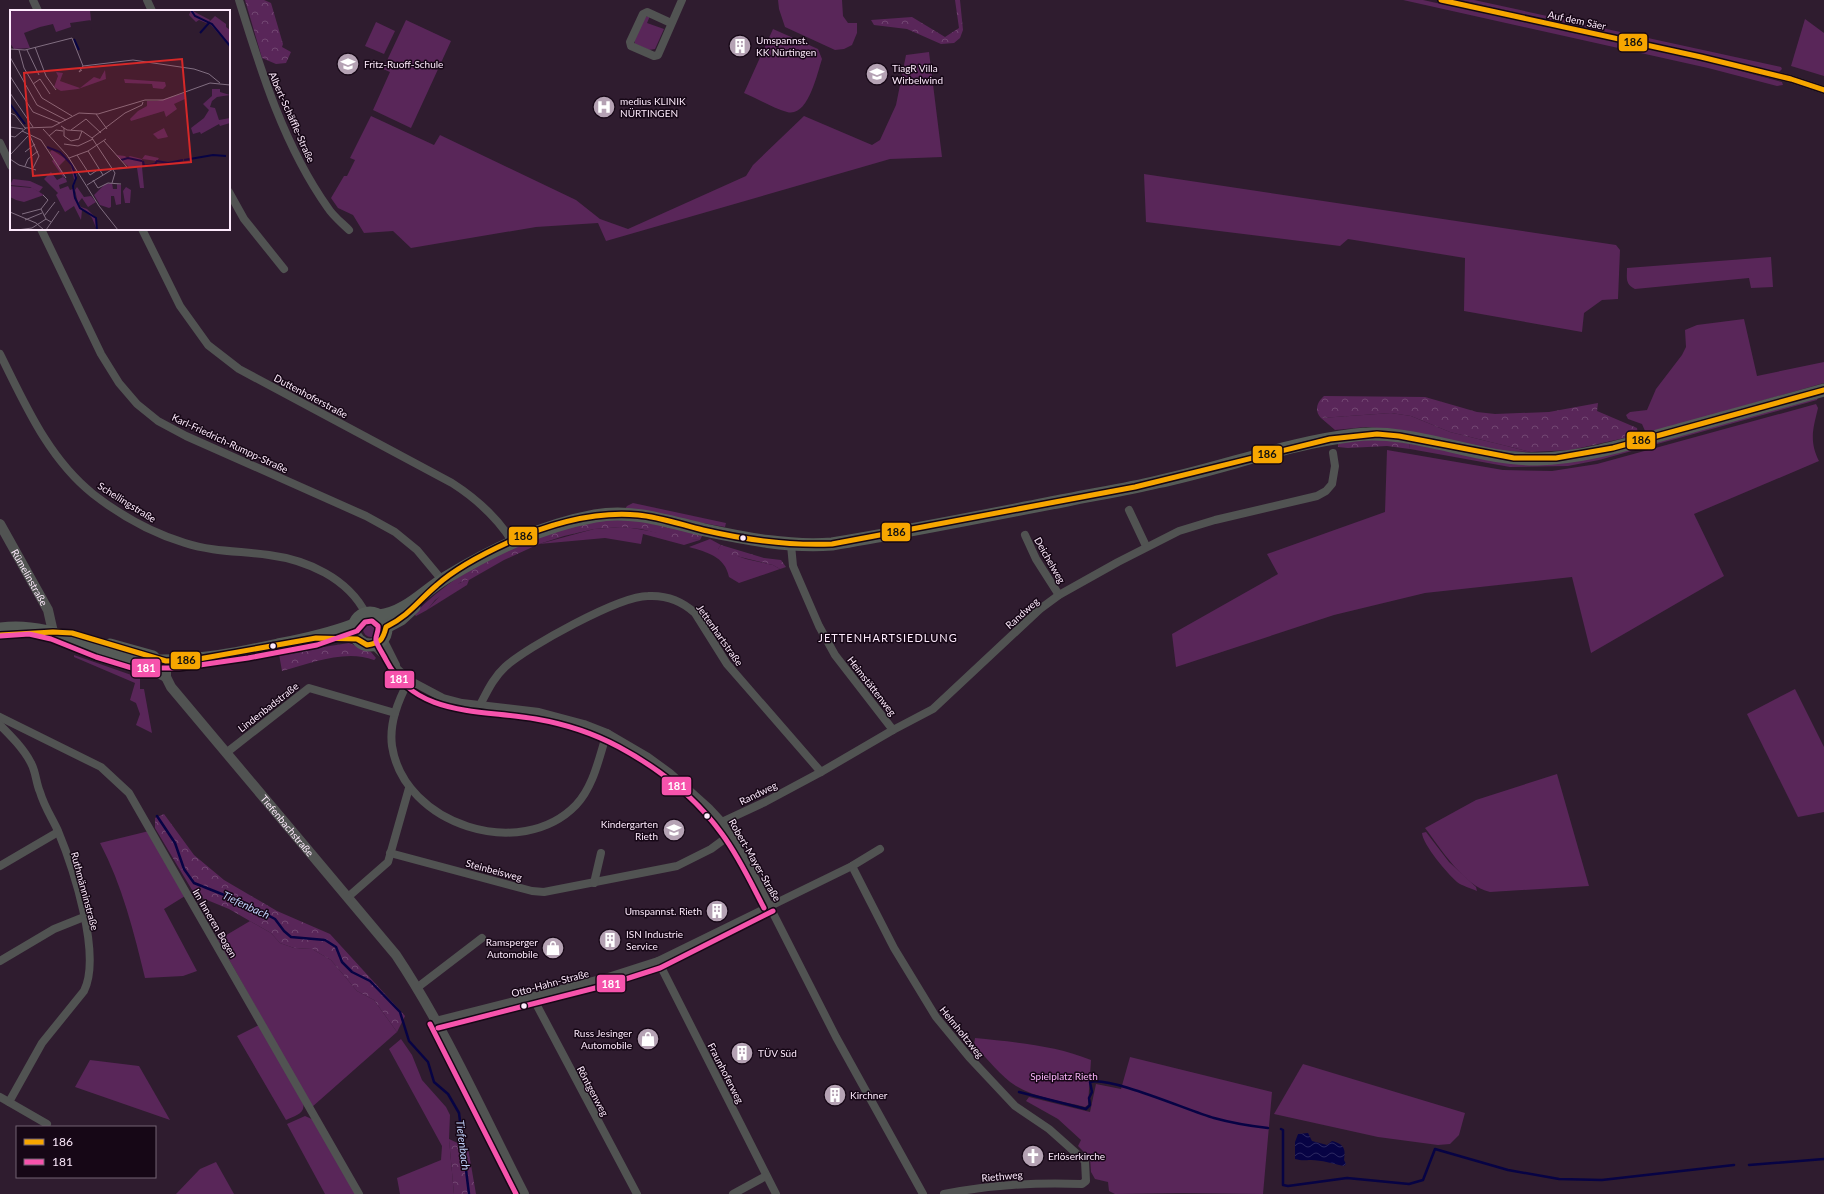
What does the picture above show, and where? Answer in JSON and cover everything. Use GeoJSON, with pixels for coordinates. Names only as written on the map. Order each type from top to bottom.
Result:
{"type":"FeatureCollection","features":[{"type":"Feature","properties":{"kind":"main road"},"geometry":{"type":"LineString","coordinates":[[316,638],[357,639],[367,645],[380,632],[387,615],[428,592],[442,580],[486,554],[512,541],[580,519],[619,514],[658,518],[743,538],[791,545],[832,544],[1157,483],[1223,466],[1278,449],[1324,439],[1359,434],[1404,437],[1498,457],[1526,459],[1564,458],[1643,440],[1824,390]]}},
{"type":"Feature","properties":{"kind":"main road"},"geometry":{"type":"LineString","coordinates":[[0,635],[53,632],[99,651],[133,661],[166,661],[201,659],[316,638],[354,625],[361,616],[370,613],[380,632]]}},
{"type":"Feature","properties":{"kind":"main road"},"geometry":{"type":"LineString","coordinates":[[354,625],[357,639]]}},
{"type":"Feature","properties":{"kind":"main road"},"geometry":{"type":"LineString","coordinates":[[0,629],[30,627],[72,634],[166,661]]}},
{"type":"Feature","properties":{"kind":"street"},"geometry":{"type":"LineString","coordinates":[[33,0],[38,10]]}},
{"type":"Feature","properties":{"kind":"street"},"geometry":{"type":"LineString","coordinates":[[147,0],[152,10]]}},
{"type":"Feature","properties":{"kind":"street","name":"Albert-Schäffle-Straße"},"geometry":{"type":"LineString","coordinates":[[239,0],[260,69],[302,165],[328,208],[349,230]]}},
{"type":"Feature","properties":{"kind":"street"},"geometry":{"type":"LineString","coordinates":[[671,23],[647,12],[643,14],[630,42],[631,46],[654,56],[658,55],[682,0]]}},
{"type":"Feature","properties":{"kind":"street","name":"Auf dem Säer"},"geometry":{"type":"LineString","coordinates":[[1441,0],[1701,57],[1791,79],[1824,90]]}},
{"type":"Feature","properties":{"kind":"street"},"geometry":{"type":"LineString","coordinates":[[0,143],[10,164]]}},
{"type":"Feature","properties":{"kind":"street"},"geometry":{"type":"LineString","coordinates":[[230,194],[244,219],[284,270]]}},
{"type":"Feature","properties":{"kind":"street","name":"Karl-Friedrich-Rumpp-Straße"},"geometry":{"type":"LineString","coordinates":[[41,230],[101,354],[119,383],[137,404],[158,421],[186,436],[366,516],[394,532],[417,550],[442,580]]}},
{"type":"Feature","properties":{"kind":"street","name":"Duttenhoferstraße"},"geometry":{"type":"LineString","coordinates":[[142,230],[180,306],[208,345],[239,369],[465,491],[487,508],[501,523],[512,541]]}},
{"type":"Feature","properties":{"kind":"street","name":"Schellingstraße"},"geometry":{"type":"LineString","coordinates":[[0,354],[42,437],[63,464],[92,493],[104,502],[158,534],[186,544],[221,552],[270,555],[298,561],[317,569],[338,581],[351,592],[366,614]]}},
{"type":"Feature","properties":{"kind":"street","name":"Randweg"},"geometry":{"type":"LineString","coordinates":[[722,822],[765,802],[821,772],[893,730],[933,710],[1040,609],[1059,595],[1146,546],[1179,531],[1215,520],[1317,496],[1326,491],[1332,484],[1335,466],[1333,453]]}},
{"type":"Feature","properties":{"kind":"street"},"geometry":{"type":"LineString","coordinates":[[1129,510],[1146,546]]}},
{"type":"Feature","properties":{"kind":"street","name":"Rümelinstraße"},"geometry":{"type":"LineString","coordinates":[[0,524],[48,610],[53,632]]}},
{"type":"Feature","properties":{"kind":"street","name":"Deichelweg"},"geometry":{"type":"LineString","coordinates":[[1025,535],[1036,559],[1059,595]]}},
{"type":"Feature","properties":{"kind":"street","name":"Heimstättenweg"},"geometry":{"type":"LineString","coordinates":[[791,545],[793,566],[819,626],[835,655],[893,730]]}},
{"type":"Feature","properties":{"kind":"street","name":"Jettenhartstraße"},"geometry":{"type":"LineString","coordinates":[[480,705],[492,682],[505,667],[565,629],[604,609],[632,598],[646,595],[663,597],[682,603],[695,613],[727,664],[821,772]]}},
{"type":"Feature","properties":{"kind":"street","name":"Robert-Mayer-Straße"},"geometry":{"type":"LineString","coordinates":[[380,632],[397,667],[409,680],[443,698],[462,703],[539,712],[584,724],[607,733],[648,757],[696,795],[722,822],[770,905],[836,1037],[923,1194]]}},
{"type":"Feature","properties":{"kind":"street","name":"Robert-Mayer-Straße"},"geometry":{"type":"LineString","coordinates":[[380,632],[397,667]]}},
{"type":"Feature","properties":{"kind":"street"},"geometry":{"type":"LineString","coordinates":[[133,661],[166,677],[166,661]]}},
{"type":"Feature","properties":{"kind":"street","name":"Tiefenbachstraße"},"geometry":{"type":"LineString","coordinates":[[166,677],[171,687],[396,955],[418,987],[524,1194]]}},
{"type":"Feature","properties":{"kind":"street"},"geometry":{"type":"LineString","coordinates":[[409,680],[395,712],[392,729],[392,745],[398,769],[409,788],[433,810],[448,818],[475,828],[504,833],[538,828],[552,823],[577,804],[586,790],[595,772],[607,733]]}},
{"type":"Feature","properties":{"kind":"street","name":"Lindenbadstraße"},"geometry":{"type":"LineString","coordinates":[[226,752],[309,688],[395,712]]}},
{"type":"Feature","properties":{"kind":"street","name":"Im Inneren Bogen"},"geometry":{"type":"LineString","coordinates":[[0,717],[101,767],[129,793],[359,1194]]}},
{"type":"Feature","properties":{"kind":"street","name":"Ruthmänninstraße"},"geometry":{"type":"LineString","coordinates":[[0,726],[21,747],[32,764],[39,792],[58,832],[71,867],[84,917],[90,955],[88,982],[79,998],[42,1043],[9,1102]]}},
{"type":"Feature","properties":{"kind":"street"},"geometry":{"type":"LineString","coordinates":[[348,897],[388,862],[409,788]]}},
{"type":"Feature","properties":{"kind":"street"},"geometry":{"type":"LineString","coordinates":[[0,866],[58,832]]}},
{"type":"Feature","properties":{"kind":"street","name":"Steinbeisweg"},"geometry":{"type":"LineString","coordinates":[[390,853],[532,891],[544,892],[677,866],[711,849],[730,835]]}},
{"type":"Feature","properties":{"kind":"street","name":"Otto-Hahn-Straße"},"geometry":{"type":"LineString","coordinates":[[436,1021],[532,998],[605,978],[658,961],[852,866],[880,849]]}},
{"type":"Feature","properties":{"kind":"street"},"geometry":{"type":"LineString","coordinates":[[594,883],[601,853]]}},
{"type":"Feature","properties":{"kind":"street","name":"Helmholtzweg"},"geometry":{"type":"LineString","coordinates":[[852,866],[894,948],[936,1017],[969,1057],[1015,1106],[1049,1129],[1085,1161],[1087,1176],[1086,1181]]}},
{"type":"Feature","properties":{"kind":"street"},"geometry":{"type":"LineString","coordinates":[[0,961],[54,929],[84,917]]}},
{"type":"Feature","properties":{"kind":"street"},"geometry":{"type":"LineString","coordinates":[[418,987],[482,938]]}},
{"type":"Feature","properties":{"kind":"street","name":"Fraunhoferweg"},"geometry":{"type":"LineString","coordinates":[[658,961],[776,1194]]}},
{"type":"Feature","properties":{"kind":"street","name":"Röntgenweg"},"geometry":{"type":"LineString","coordinates":[[532,998],[636,1194]]}},
{"type":"Feature","properties":{"kind":"street"},"geometry":{"type":"LineString","coordinates":[[0,1097],[47,1124]]}},
{"type":"Feature","properties":{"kind":"street"},"geometry":{"type":"LineString","coordinates":[[733,1194],[766,1176]]}},
{"type":"Feature","properties":{"kind":"street","name":"Riethweg"},"geometry":{"type":"LineString","coordinates":[[944,1194],[981,1187],[1020,1184],[1082,1184],[1086,1181]]}},
{"type":"Feature","properties":{"kind":"green space"},"geometry":{"type":"Polygon","coordinates":[[[245,0],[264,0],[271,3],[283,44],[282,47],[291,52],[286,63],[276,64],[262,58],[245,0]]]}},
{"type":"Feature","properties":{"kind":"green space"},"geometry":{"type":"Polygon","coordinates":[[[778,0],[842,0],[843,16],[848,23],[857,23],[857,33],[852,45],[844,49],[835,50],[785,27],[779,9],[778,0]]]}},
{"type":"Feature","properties":{"kind":"green space"},"geometry":{"type":"Polygon","coordinates":[[[955,0],[960,0],[963,30],[960,38],[954,43],[941,44],[907,29],[874,25],[871,20],[912,17],[945,37],[959,28],[955,0]]]}},
{"type":"Feature","properties":{"kind":"green space"},"geometry":{"type":"Polygon","coordinates":[[[1403,0],[1423,0],[1715,64],[1782,82],[1783,85],[1777,86],[1708,68],[1403,0]]]}},
{"type":"Feature","properties":{"kind":"green space"},"geometry":{"type":"Polygon","coordinates":[[[1461,0],[1474,0],[1781,67],[1782,69],[1779,72],[1461,0]]]}},
{"type":"Feature","properties":{"kind":"green space"},"geometry":{"type":"Polygon","coordinates":[[[650,16],[647,23],[664,29],[655,49],[649,50],[635,44],[634,38],[644,17],[650,16]]]}},
{"type":"Feature","properties":{"kind":"green space"},"geometry":{"type":"Polygon","coordinates":[[[1805,19],[1824,33],[1824,76],[1791,66],[1805,19]]]}},
{"type":"Feature","properties":{"kind":"green space"},"geometry":{"type":"Polygon","coordinates":[[[406,20],[451,41],[411,128],[373,110],[390,72],[383,69],[406,20]]]}},
{"type":"Feature","properties":{"kind":"green space"},"geometry":{"type":"Polygon","coordinates":[[[376,22],[395,31],[384,54],[365,46],[376,22]]]}},
{"type":"Feature","properties":{"kind":"green space"},"geometry":{"type":"Polygon","coordinates":[[[773,29],[818,49],[822,59],[814,84],[806,102],[801,108],[794,112],[787,112],[771,106],[744,93],[773,29]]]}},
{"type":"Feature","properties":{"kind":"green space"},"geometry":{"type":"Polygon","coordinates":[[[929,52],[942,157],[890,159],[606,241],[598,223],[536,227],[411,248],[393,231],[364,233],[353,215],[338,208],[331,198],[344,176],[347,176],[355,160],[350,158],[371,116],[434,145],[440,135],[576,200],[600,219],[628,229],[746,176],[753,165],[804,116],[872,145],[880,140],[896,105],[906,55],[929,52]]]}},
{"type":"Feature","properties":{"kind":"green space"},"geometry":{"type":"Polygon","coordinates":[[[1144,174],[1616,245],[1620,250],[1618,299],[1602,300],[1584,313],[1582,332],[1464,311],[1465,258],[1348,239],[1340,246],[1146,222],[1144,174]]]}},
{"type":"Feature","properties":{"kind":"green space"},"geometry":{"type":"Polygon","coordinates":[[[1771,257],[1773,287],[1751,288],[1749,278],[1635,289],[1628,283],[1627,280],[1627,268],[1771,257]]]}},
{"type":"Feature","properties":{"kind":"green space"},"geometry":{"type":"Polygon","coordinates":[[[1744,319],[1757,376],[1824,362],[1824,383],[1649,433],[1645,431],[1642,424],[1628,419],[1626,415],[1630,412],[1647,410],[1656,389],[1682,355],[1686,347],[1685,330],[1697,325],[1744,319]]]}},
{"type":"Feature","properties":{"kind":"green space"},"geometry":{"type":"Polygon","coordinates":[[[1324,396],[1425,397],[1477,412],[1495,414],[1549,412],[1598,403],[1597,411],[1637,428],[1638,435],[1571,450],[1531,452],[1450,432],[1411,416],[1391,413],[1321,418],[1317,407],[1324,396]]]}},
{"type":"Feature","properties":{"kind":"green space"},"geometry":{"type":"Polygon","coordinates":[[[1818,397],[1817,400],[1599,460],[1568,466],[1510,467],[1410,449],[1409,443],[1534,464],[1818,397]]]}},
{"type":"Feature","properties":{"kind":"green space"},"geometry":{"type":"Polygon","coordinates":[[[1816,404],[1818,408],[1813,429],[1813,441],[1819,461],[1694,514],[1724,576],[1591,653],[1572,577],[1425,593],[1334,615],[1176,667],[1172,634],[1278,574],[1267,554],[1385,512],[1387,450],[1503,470],[1552,471],[1597,464],[1816,404]]]}},
{"type":"Feature","properties":{"kind":"green space"},"geometry":{"type":"Polygon","coordinates":[[[1391,413],[1411,416],[1450,432],[1531,452],[1493,451],[1398,430],[1366,427],[1335,430],[1321,418],[1391,413]]]}},
{"type":"Feature","properties":{"kind":"green space"},"geometry":{"type":"Polygon","coordinates":[[[1370,438],[1409,443],[1410,449],[1387,446],[1348,448],[1338,447],[1338,443],[1370,438]]]}},
{"type":"Feature","properties":{"kind":"green space"},"geometry":{"type":"Polygon","coordinates":[[[633,503],[726,523],[725,527],[625,509],[633,503]]]}},
{"type":"Feature","properties":{"kind":"green space"},"geometry":{"type":"Polygon","coordinates":[[[623,517],[703,534],[700,540],[676,538],[641,529],[621,527],[594,529],[564,536],[539,544],[504,560],[469,580],[461,582],[435,600],[427,610],[416,616],[414,614],[450,583],[491,558],[513,547],[581,523],[623,517]]]}},
{"type":"Feature","properties":{"kind":"green space"},"geometry":{"type":"Polygon","coordinates":[[[621,527],[641,529],[700,540],[684,545],[643,534],[641,544],[605,538],[539,544],[594,529],[621,527]]]}},
{"type":"Feature","properties":{"kind":"green space"},"geometry":{"type":"Polygon","coordinates":[[[710,539],[721,545],[718,549],[746,559],[773,565],[780,569],[739,583],[729,577],[723,564],[714,556],[689,547],[710,539]]]}},
{"type":"Feature","properties":{"kind":"green space"},"geometry":{"type":"Polygon","coordinates":[[[721,545],[764,558],[781,560],[786,567],[780,569],[773,565],[720,552],[718,549],[721,545]]]}},
{"type":"Feature","properties":{"kind":"green space"},"geometry":{"type":"Polygon","coordinates":[[[469,580],[467,585],[427,610],[451,587],[469,580]]]}},
{"type":"Feature","properties":{"kind":"green space"},"geometry":{"type":"Polygon","coordinates":[[[371,621],[377,623],[379,629],[377,635],[371,637],[365,635],[363,629],[365,623],[371,621]]]}},
{"type":"Feature","properties":{"kind":"green space"},"geometry":{"type":"Polygon","coordinates":[[[349,643],[371,652],[376,658],[374,660],[352,656],[328,658],[282,671],[279,654],[349,643]]]}},
{"type":"Feature","properties":{"kind":"green space"},"geometry":{"type":"Polygon","coordinates":[[[74,655],[140,678],[140,689],[144,689],[152,733],[136,725],[140,714],[136,703],[130,700],[135,683],[74,657],[74,655]]]}},
{"type":"Feature","properties":{"kind":"green space"},"geometry":{"type":"Polygon","coordinates":[[[1795,689],[1824,747],[1824,812],[1798,817],[1747,714],[1795,689]]]}},
{"type":"Feature","properties":{"kind":"green space"},"geometry":{"type":"Polygon","coordinates":[[[1557,774],[1589,886],[1490,892],[1480,888],[1462,875],[1425,828],[1476,800],[1557,774]]]}},
{"type":"Feature","properties":{"kind":"green space"},"geometry":{"type":"Polygon","coordinates":[[[164,814],[194,855],[224,880],[277,911],[330,934],[405,1016],[397,1032],[374,1000],[357,991],[331,960],[312,949],[294,948],[280,943],[271,933],[229,909],[195,895],[155,828],[155,818],[164,814]]]}},
{"type":"Feature","properties":{"kind":"green space"},"geometry":{"type":"Polygon","coordinates":[[[149,831],[185,896],[164,909],[197,971],[183,976],[145,978],[132,926],[121,892],[100,843],[149,831]]]}},
{"type":"Feature","properties":{"kind":"green space"},"geometry":{"type":"Polygon","coordinates":[[[1426,832],[1449,862],[1476,887],[1477,891],[1461,885],[1447,872],[1426,844],[1422,833],[1426,832]]]}},
{"type":"Feature","properties":{"kind":"green space"},"geometry":{"type":"Polygon","coordinates":[[[250,921],[271,933],[280,943],[294,948],[312,949],[331,960],[357,991],[374,1000],[397,1032],[312,1107],[218,940],[250,921]]]}},
{"type":"Feature","properties":{"kind":"green space"},"geometry":{"type":"Polygon","coordinates":[[[259,1025],[303,1103],[303,1110],[301,1112],[286,1120],[237,1036],[259,1025]]]}},
{"type":"Feature","properties":{"kind":"green space","name":"Spielplatz Rieth"},"geometry":{"type":"Polygon","coordinates":[[[975,1038],[1048,1048],[1091,1060],[1088,1105],[1085,1107],[1049,1099],[1032,1094],[1016,1086],[999,1072],[974,1045],[975,1038]]]}},
{"type":"Feature","properties":{"kind":"green space"},"geometry":{"type":"Polygon","coordinates":[[[401,1039],[412,1055],[422,1080],[446,1107],[450,1115],[449,1139],[454,1194],[400,1194],[397,1178],[441,1160],[442,1146],[389,1049],[401,1039]]]}},
{"type":"Feature","properties":{"kind":"green space"},"geometry":{"type":"Polygon","coordinates":[[[1130,1057],[1272,1092],[1263,1194],[1115,1194],[1109,1191],[1108,1182],[1095,1179],[1091,1172],[1090,1158],[1078,1146],[1081,1140],[1058,1119],[1026,1101],[1029,1097],[1090,1112],[1096,1084],[1121,1089],[1130,1057]]]}},
{"type":"Feature","properties":{"kind":"green space"},"geometry":{"type":"Polygon","coordinates":[[[90,1060],[139,1066],[170,1120],[75,1087],[90,1060]]]}},
{"type":"Feature","properties":{"kind":"green space"},"geometry":{"type":"Polygon","coordinates":[[[1303,1064],[1465,1113],[1459,1135],[1450,1144],[1438,1145],[1378,1137],[1274,1114],[1303,1064]]]}},
{"type":"Feature","properties":{"kind":"green space"},"geometry":{"type":"Polygon","coordinates":[[[305,1116],[314,1120],[356,1194],[325,1194],[287,1124],[305,1116]]]}},
{"type":"Feature","properties":{"kind":"green space"},"geometry":{"type":"Polygon","coordinates":[[[449,1139],[468,1148],[476,1194],[454,1194],[449,1139]]]}},
{"type":"Feature","properties":{"kind":"green space"},"geometry":{"type":"Polygon","coordinates":[[[216,1162],[234,1194],[176,1194],[200,1169],[216,1162]]]}},
{"type":"Feature","properties":{"kind":"water"},"geometry":{"type":"Polygon","coordinates":[[[1308,1133],[1312,1141],[1327,1145],[1332,1141],[1342,1145],[1345,1153],[1344,1160],[1346,1164],[1344,1166],[1319,1161],[1295,1159],[1295,1142],[1298,1134],[1308,1133]]]}},
{"type":"Feature","properties":{"kind":"waterway","name":"Tiefenbach"},"geometry":{"type":"LineString","coordinates":[[157,816],[175,843],[184,869],[194,883],[247,904],[275,919],[284,931],[291,937],[325,940],[336,947],[342,962],[352,972],[370,981],[400,1012],[409,1041],[428,1062],[434,1082],[448,1094],[459,1113],[469,1194]]}},
{"type":"Feature","properties":{"kind":"waterway"},"geometry":{"type":"LineString","coordinates":[[1019,1092],[1086,1109],[1090,1105],[1089,1098],[1092,1092],[1090,1082],[1114,1084],[1214,1118],[1268,1128]]}},
{"type":"Feature","properties":{"kind":"waterway"},"geometry":{"type":"LineString","coordinates":[[1281,1129],[1283,1130],[1283,1185],[1288,1186],[1347,1178],[1409,1184],[1423,1180],[1435,1149],[1508,1170],[1559,1179],[1602,1180],[1734,1165]]}},
{"type":"Feature","properties":{"kind":"waterway"},"geometry":{"type":"LineString","coordinates":[[1749,1165],[1824,1159]]}},
{"type":"Feature","properties":{"kind":"transit line","name":"186"},"geometry":{"type":"LineString","coordinates":[[1441,0],[1701,57],[1791,79],[1824,90]]}},
{"type":"Feature","properties":{"kind":"transit line","name":"186"},"geometry":{"type":"LineString","coordinates":[[0,635],[53,632],[72,633],[166,661],[193,660],[316,638],[357,639],[367,645],[378,642],[384,635],[386,627],[408,613],[430,591],[453,572],[509,542],[556,524],[588,517],[621,514],[638,515],[663,519],[719,534],[751,539],[799,544],[832,544],[1135,487],[1330,439],[1377,434],[1399,436],[1514,458],[1556,458],[1613,448],[1824,390]]}},
{"type":"Feature","properties":{"kind":"transit line","name":"181"},"geometry":{"type":"LineString","coordinates":[[0,636],[29,634],[51,639],[96,657],[132,668],[179,668],[248,658],[317,645],[357,631],[365,622],[372,621],[378,626],[376,641],[379,648],[399,679],[414,692],[432,702],[452,708],[536,719],[579,730],[599,737],[619,747],[634,755],[662,774],[688,796],[712,821],[722,834],[739,861],[764,908]]}},
{"type":"Feature","properties":{"kind":"transit line","name":"181"},"geometry":{"type":"LineString","coordinates":[[438,1028],[607,985],[660,968],[773,911]]}},
{"type":"Feature","properties":{"kind":"transit line","name":"181"},"geometry":{"type":"LineString","coordinates":[[430,1024],[516,1194]]}},
{"type":"Feature","properties":{"kind":"place","name":"Umspannst. KK Nürtingen"},"geometry":{"type":"Point","coordinates":[740,46]}},
{"type":"Feature","properties":{"kind":"place","name":"Fritz-Ruoff-Schule"},"geometry":{"type":"Point","coordinates":[348,64]}},
{"type":"Feature","properties":{"kind":"place","name":"TiagR Villa Wirbelwind"},"geometry":{"type":"Point","coordinates":[877,74]}},
{"type":"Feature","properties":{"kind":"place","name":"medius KLINIK NÜRTINGEN"},"geometry":{"type":"Point","coordinates":[604,107]}},
{"type":"Feature","properties":{"kind":"place","name":"Kindergarten Rieth"},"geometry":{"type":"Point","coordinates":[674,830]}},
{"type":"Feature","properties":{"kind":"place","name":"Umspannst. Rieth"},"geometry":{"type":"Point","coordinates":[717,911]}},
{"type":"Feature","properties":{"kind":"place","name":"ISN Industrie Service"},"geometry":{"type":"Point","coordinates":[610,940]}},
{"type":"Feature","properties":{"kind":"place","name":"Ramsperger Automobile"},"geometry":{"type":"Point","coordinates":[553,948]}},
{"type":"Feature","properties":{"kind":"place","name":"Russ Jesinger Automobile"},"geometry":{"type":"Point","coordinates":[648,1039]}},
{"type":"Feature","properties":{"kind":"place","name":"TÜV Süd"},"geometry":{"type":"Point","coordinates":[742,1053]}},
{"type":"Feature","properties":{"kind":"place","name":"Kirchner"},"geometry":{"type":"Point","coordinates":[835,1095]}},
{"type":"Feature","properties":{"kind":"place","name":"Erlöserkirche"},"geometry":{"type":"Point","coordinates":[1033,1156]}},
{"type":"Feature","properties":{"kind":"district","name":"JETTENHARTSIEDLUNG"},"geometry":{"type":"Point","coordinates":[888,638]}}]}
